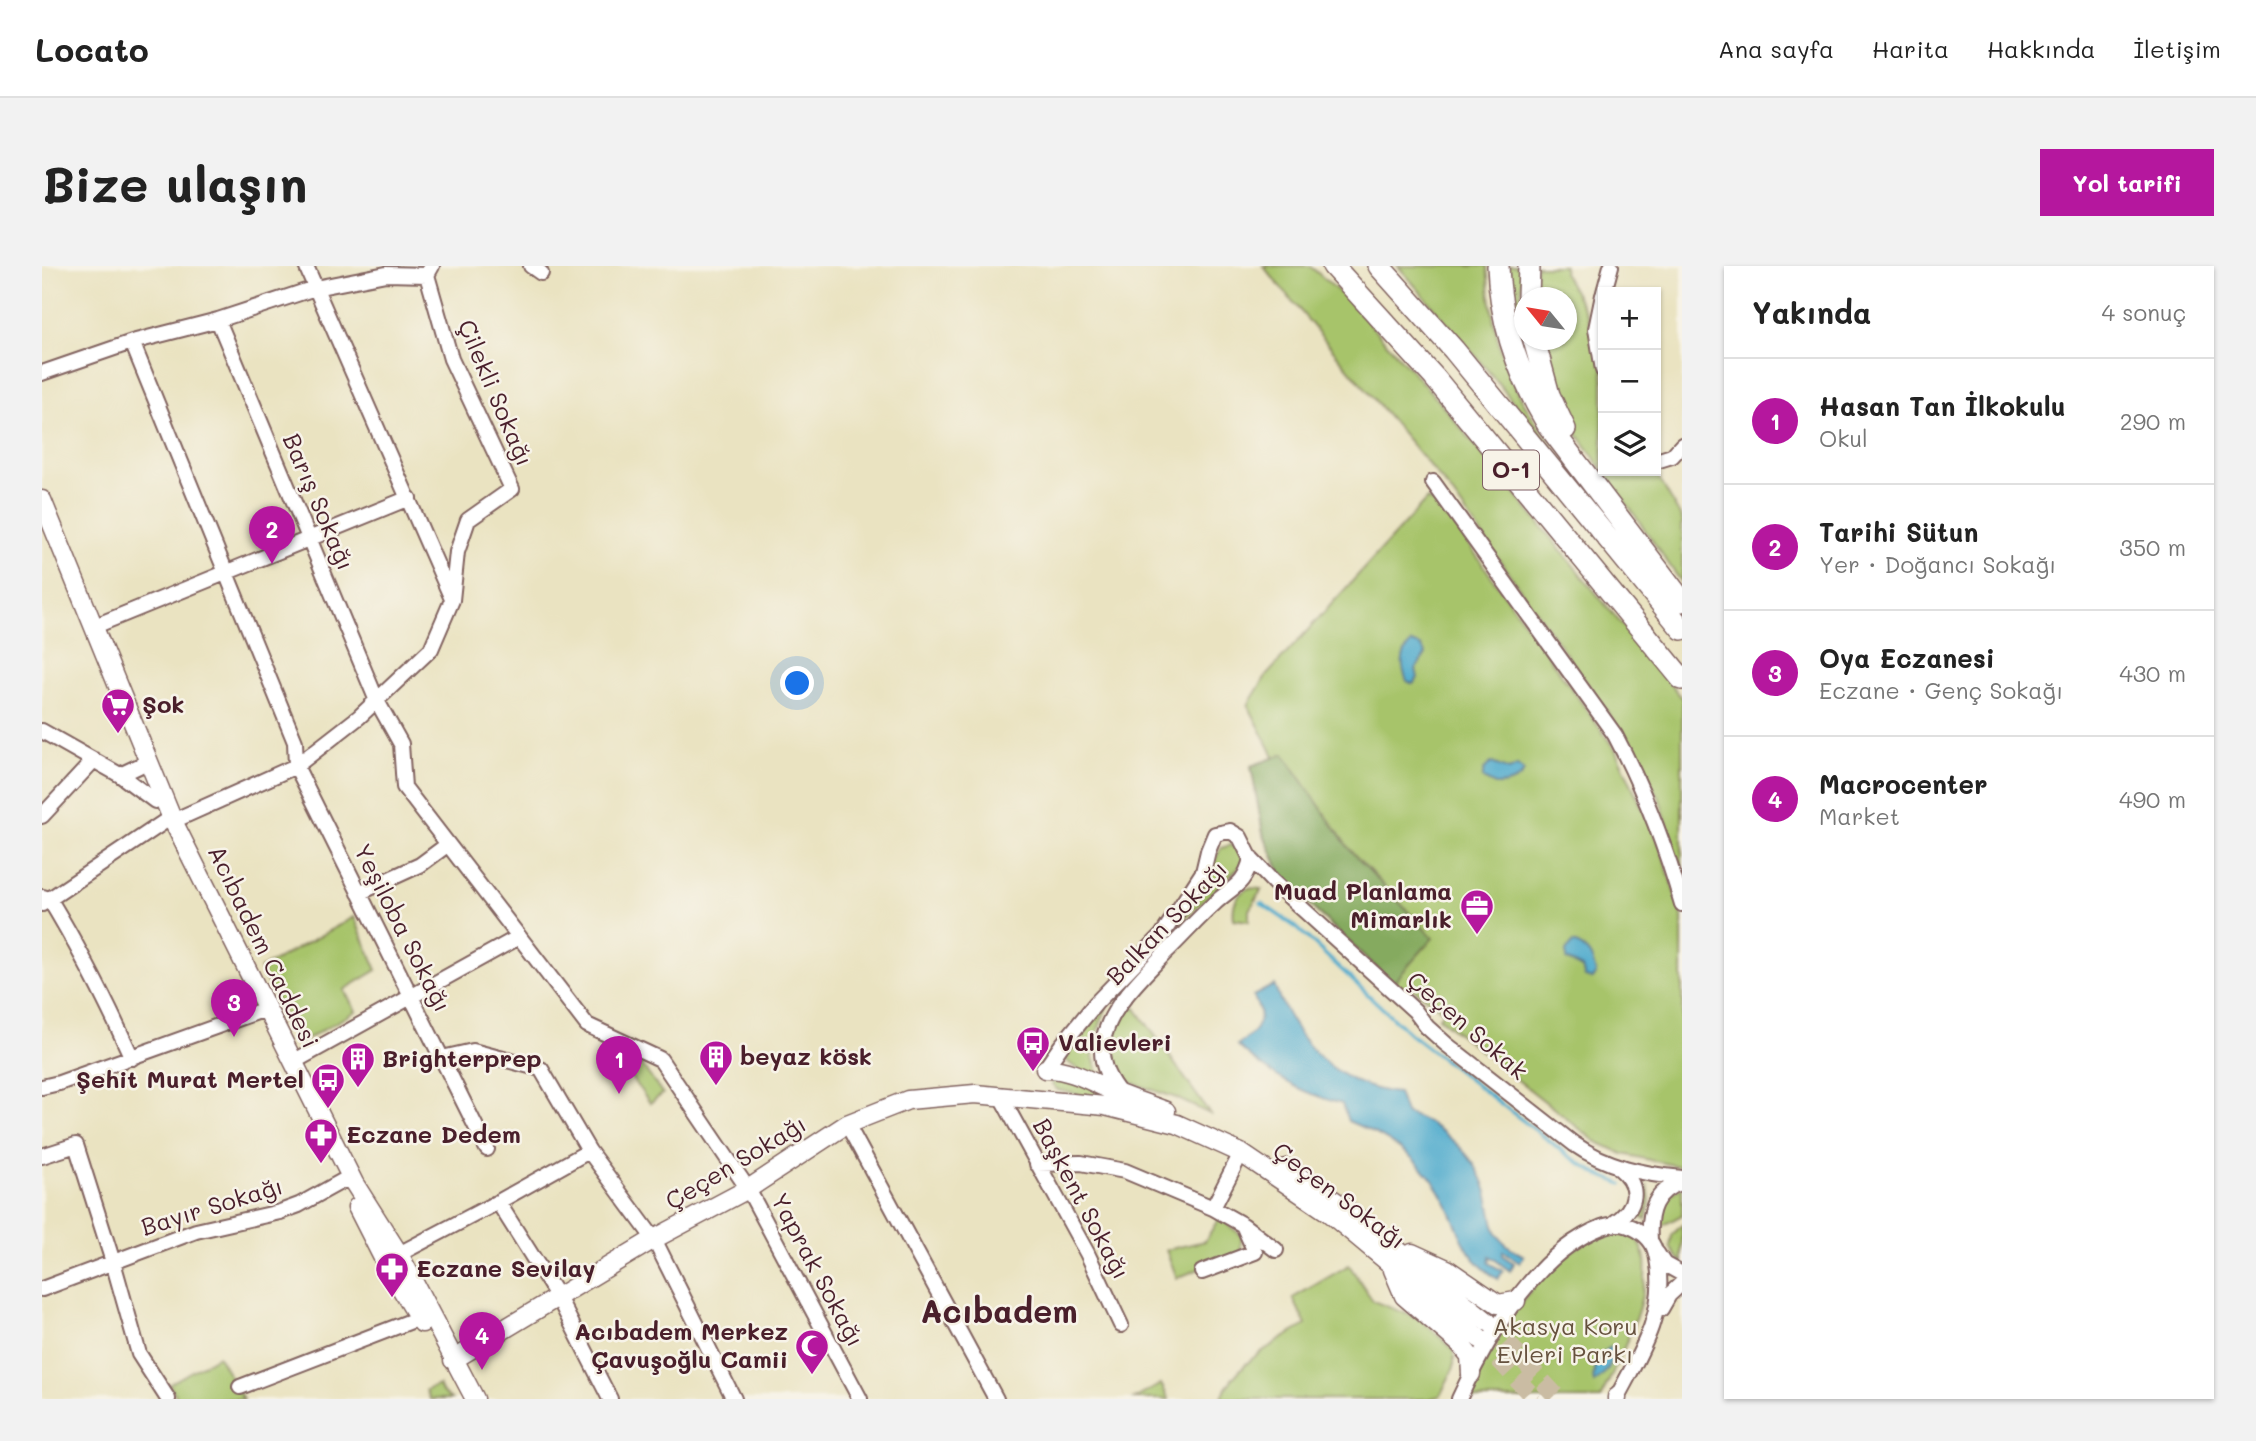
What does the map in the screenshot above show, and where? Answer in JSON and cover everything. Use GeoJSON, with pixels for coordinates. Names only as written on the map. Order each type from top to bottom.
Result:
{"type":"FeatureCollection","features":[{"type":"Feature","properties":{"kind":"highway"},"geometry":{"type":"LineString","coordinates":[[1318,266],[1376,310]]}},
{"type":"Feature","properties":{"kind":"highway","name":"O-1"},"geometry":{"type":"LineString","coordinates":[[1333,266],[1376,310],[1434,377],[1682,679]]}},
{"type":"Feature","properties":{"kind":"highway","name":"O-1"},"geometry":{"type":"LineString","coordinates":[[1379,266],[1454,350],[1682,629]]}},
{"type":"Feature","properties":{"kind":"highway"},"geometry":{"type":"LineString","coordinates":[[1498,266],[1502,315],[1532,398],[1548,425],[1682,601]]}},
{"type":"Feature","properties":{"kind":"highway"},"geometry":{"type":"LineString","coordinates":[[1528,287],[1529,266]]}},
{"type":"Feature","properties":{"kind":"highway"},"geometry":{"type":"LineString","coordinates":[[1537,350],[1549,396],[1561,422],[1631,534]]}},
{"type":"Feature","properties":{"kind":"main road","name":"Acıbadem Caddesi"},"geometry":{"type":"LineString","coordinates":[[42,500],[45,522],[111,685],[139,766],[155,801],[169,822]]}},
{"type":"Feature","properties":{"kind":"main road","name":"Acıbadem Caddesi"},"geometry":{"type":"LineString","coordinates":[[45,522],[94,626],[169,822],[230,961],[293,1062],[384,1259],[464,1399]]}},
{"type":"Feature","properties":{"kind":"main road","name":"Acıbadem Caddesi"},"geometry":{"type":"LineString","coordinates":[[262,1012],[349,1182],[399,1254],[475,1399]]}},
{"type":"Feature","properties":{"kind":"main road","name":"Çeçen Sokağı"},"geometry":{"type":"LineString","coordinates":[[453,1360],[654,1239],[748,1189],[847,1124],[908,1100],[975,1094],[1105,1106],[1178,1124],[1241,1153],[1328,1212],[1392,1266],[1484,1331],[1386,1241],[1340,1205],[1256,1148],[1069,1072],[1045,1069]]}},
{"type":"Feature","properties":{"kind":"main road"},"geometry":{"type":"LineString","coordinates":[[1026,1099],[1045,1069]]}},
{"type":"Feature","properties":{"kind":"main road"},"geometry":{"type":"LineString","coordinates":[[1045,1069],[1042,1079],[1046,1088],[1070,1102]]}},
{"type":"Feature","properties":{"kind":"main road"},"geometry":{"type":"LineString","coordinates":[[1386,1241],[1447,1269],[1498,1304],[1516,1301]]}},
{"type":"Feature","properties":{"kind":"main road"},"geometry":{"type":"LineString","coordinates":[[1392,1266],[1404,1296],[1460,1344],[1470,1356],[1471,1374]]}},
{"type":"Feature","properties":{"kind":"street"},"geometry":{"type":"LineString","coordinates":[[132,1058],[86,962],[45,900],[169,822],[296,766],[377,701],[431,649],[452,600],[315,288],[308,266]]}},
{"type":"Feature","properties":{"kind":"street"},"geometry":{"type":"LineString","coordinates":[[1606,287],[1611,266]]}},
{"type":"Feature","properties":{"kind":"street"},"geometry":{"type":"LineString","coordinates":[[42,373],[132,342],[218,320],[315,288],[386,274],[429,271]]}},
{"type":"Feature","properties":{"kind":"street","name":"Çilekli Sokağı"},"geometry":{"type":"LineString","coordinates":[[429,271],[451,359],[512,489],[468,520],[457,552],[452,600]]}},
{"type":"Feature","properties":{"kind":"street","name":"Barış Sokağı"},"geometry":{"type":"LineString","coordinates":[[218,320],[377,701],[401,744],[404,787],[587,1025],[660,1059]]}},
{"type":"Feature","properties":{"kind":"street"},"geometry":{"type":"LineString","coordinates":[[1598,320],[1598,341]]}},
{"type":"Feature","properties":{"kind":"street","name":"Yeşiloba Sokağı"},"geometry":{"type":"LineString","coordinates":[[132,342],[295,742],[296,766],[487,1149]]}},
{"type":"Feature","properties":{"kind":"street"},"geometry":{"type":"LineString","coordinates":[[1661,459],[1672,456],[1682,445]]}},
{"type":"Feature","properties":{"kind":"street"},"geometry":{"type":"LineString","coordinates":[[1433,482],[1615,735],[1665,845],[1682,904]]}},
{"type":"Feature","properties":{"kind":"street"},"geometry":{"type":"LineString","coordinates":[[94,626],[409,498]]}},
{"type":"Feature","properties":{"kind":"street"},"geometry":{"type":"LineString","coordinates":[[42,731],[120,775],[155,801]]}},
{"type":"Feature","properties":{"kind":"street"},"geometry":{"type":"LineString","coordinates":[[42,816],[94,760]]}},
{"type":"Feature","properties":{"kind":"street"},"geometry":{"type":"LineString","coordinates":[[120,775],[139,766]]}},
{"type":"Feature","properties":{"kind":"street","name":"Çeçen Sokak"},"geometry":{"type":"LineString","coordinates":[[1230,831],[1240,837],[1251,859],[1415,1011],[1427,1027],[1446,1044],[1584,1150],[1617,1166],[1646,1175],[1682,1180]]}},
{"type":"Feature","properties":{"kind":"street","name":"Balkan Sokağı"},"geometry":{"type":"LineString","coordinates":[[1045,1069],[1096,1003],[1162,935],[1203,872],[1215,834],[1230,831]]}},
{"type":"Feature","properties":{"kind":"street"},"geometry":{"type":"LineString","coordinates":[[359,893],[420,865],[447,845]]}},
{"type":"Feature","properties":{"kind":"street","name":"Balkan Sokağı"},"geometry":{"type":"LineString","coordinates":[[1121,1095],[1108,1074],[1102,1050],[1106,1034],[1122,1000],[1132,986],[1210,907],[1239,884],[1247,875],[1251,859]]}},
{"type":"Feature","properties":{"kind":"street"},"geometry":{"type":"LineString","coordinates":[[293,1062],[519,937]]}},
{"type":"Feature","properties":{"kind":"street"},"geometry":{"type":"LineString","coordinates":[[42,1087],[262,1012]]}},
{"type":"Feature","properties":{"kind":"street"},"geometry":{"type":"LineString","coordinates":[[442,1058],[473,1051],[541,1069],[589,1151],[654,1239],[734,1399]]}},
{"type":"Feature","properties":{"kind":"street","name":"Yaprak Sokağı"},"geometry":{"type":"LineString","coordinates":[[660,1059],[748,1189],[860,1399]]}},
{"type":"Feature","properties":{"kind":"street","name":"Başkent Sokağı"},"geometry":{"type":"LineString","coordinates":[[1000,1095],[1087,1253],[1121,1325]]}},
{"type":"Feature","properties":{"kind":"street"},"geometry":{"type":"LineString","coordinates":[[847,1124],[996,1399]]}},
{"type":"Feature","properties":{"kind":"street"},"geometry":{"type":"LineString","coordinates":[[42,1156],[76,1145],[139,1354],[168,1399]]}},
{"type":"Feature","properties":{"kind":"street"},"geometry":{"type":"LineString","coordinates":[[399,1254],[589,1151]]}},
{"type":"Feature","properties":{"kind":"street"},"geometry":{"type":"LineString","coordinates":[[1213,1208],[1241,1153]]}},
{"type":"Feature","properties":{"kind":"street"},"geometry":{"type":"LineString","coordinates":[[1037,1164],[1081,1163],[1125,1171],[1213,1208],[1243,1225],[1276,1250]]}},
{"type":"Feature","properties":{"kind":"street"},"geometry":{"type":"LineString","coordinates":[[1617,1166],[1628,1177],[1634,1193]]}},
{"type":"Feature","properties":{"kind":"street"},"geometry":{"type":"LineString","coordinates":[[1459,1399],[1488,1341],[1534,1279],[1564,1250],[1592,1231],[1614,1223],[1628,1212],[1634,1193],[1646,1175]]}},
{"type":"Feature","properties":{"kind":"street"},"geometry":{"type":"LineString","coordinates":[[1646,1175],[1653,1195],[1649,1221],[1660,1298],[1653,1322]]}},
{"type":"Feature","properties":{"kind":"street"},"geometry":{"type":"LineString","coordinates":[[1653,1205],[1659,1194],[1682,1180]]}},
{"type":"Feature","properties":{"kind":"street","name":"Bayır Sokağı"},"geometry":{"type":"LineString","coordinates":[[42,1289],[196,1231],[280,1212],[349,1182]]}},
{"type":"Feature","properties":{"kind":"street"},"geometry":{"type":"LineString","coordinates":[[498,1202],[558,1297],[610,1399]]}},
{"type":"Feature","properties":{"kind":"street"},"geometry":{"type":"LineString","coordinates":[[1614,1223],[1633,1228],[1653,1245],[1664,1264],[1682,1274]]}},
{"type":"Feature","properties":{"kind":"street"},"geometry":{"type":"LineString","coordinates":[[1202,1272],[1255,1252],[1243,1225]]}},
{"type":"Feature","properties":{"kind":"street"},"geometry":{"type":"LineString","coordinates":[[1617,1398],[1653,1322],[1669,1295],[1682,1283]]}},
{"type":"Feature","properties":{"kind":"street"},"geometry":{"type":"LineString","coordinates":[[240,1387],[419,1318]]}},
{"type":"Feature","properties":{"kind":"green space"},"geometry":{"type":"Polygon","coordinates":[[[1263,266],[1310,266],[1349,301],[1438,400],[1682,698],[1682,873],[1659,797],[1618,727],[1449,489],[1263,266]]]}},
{"type":"Feature","properties":{"kind":"green space"},"geometry":{"type":"Polygon","coordinates":[[[1398,266],[1487,266],[1494,321],[1509,373],[1529,411],[1569,471],[1485,367],[1398,266]]]}},
{"type":"Feature","properties":{"kind":"green space"},"geometry":{"type":"Polygon","coordinates":[[[1507,266],[1522,266],[1521,287],[1514,287],[1514,310],[1507,266]]]}},
{"type":"Feature","properties":{"kind":"green space"},"geometry":{"type":"Polygon","coordinates":[[[1536,266],[1564,266],[1563,272],[1571,287],[1535,287],[1536,266]]]}},
{"type":"Feature","properties":{"kind":"green space"},"geometry":{"type":"Polygon","coordinates":[[[1577,297],[1586,313],[1598,348],[1598,463],[1578,435],[1562,405],[1543,350],[1577,350],[1577,297]]]}},
{"type":"Feature","properties":{"kind":"green space"},"geometry":{"type":"Polygon","coordinates":[[[1524,350],[1527,350],[1537,385],[1524,350]]]}},
{"type":"Feature","properties":{"kind":"green space"},"geometry":{"type":"Polygon","coordinates":[[[1607,476],[1658,476],[1682,519],[1682,583],[1607,476]]]}},
{"type":"Feature","properties":{"kind":"green space"},"geometry":{"type":"Polygon","coordinates":[[[1427,499],[1432,502],[1436,499],[1616,751],[1660,846],[1682,917],[1682,1167],[1623,1154],[1595,1141],[1439,1018],[1443,1011],[1411,987],[1404,994],[1285,882],[1263,833],[1251,766],[1275,758],[1248,705],[1266,676],[1427,499]]]}},
{"type":"Feature","properties":{"kind":"green space"},"geometry":{"type":"Polygon","coordinates":[[[1284,754],[1350,850],[1433,938],[1393,983],[1285,882],[1263,833],[1251,766],[1284,754]]]}},
{"type":"Feature","properties":{"kind":"green space"},"geometry":{"type":"Polygon","coordinates":[[[1230,845],[1240,851],[1244,863],[1173,929],[1202,885],[1221,848],[1230,845]]]}},
{"type":"Feature","properties":{"kind":"green space"},"geometry":{"type":"Polygon","coordinates":[[[1249,888],[1262,889],[1249,910],[1249,921],[1234,919],[1235,900],[1249,888]]]}},
{"type":"Feature","properties":{"kind":"green space"},"geometry":{"type":"Polygon","coordinates":[[[354,917],[377,970],[344,990],[356,1011],[300,1043],[260,969],[354,917]]]}},
{"type":"Feature","properties":{"kind":"green space"},"geometry":{"type":"Polygon","coordinates":[[[1128,997],[1210,1114],[1174,1097],[1132,1083],[1117,1072],[1109,1047],[1128,997]]]}},
{"type":"Feature","properties":{"kind":"green space"},"geometry":{"type":"Polygon","coordinates":[[[1101,1007],[1106,1008],[1094,1042],[1093,1057],[1100,1079],[1077,1069],[1059,1052],[1101,1007]]]}},
{"type":"Feature","properties":{"kind":"green space"},"geometry":{"type":"Polygon","coordinates":[[[640,1063],[663,1094],[650,1103],[627,1072],[640,1063]]]}},
{"type":"Feature","properties":{"kind":"green space"},"geometry":{"type":"Polygon","coordinates":[[[1055,1072],[1156,1113],[1058,1090],[1052,1085],[1055,1072]]]}},
{"type":"Feature","properties":{"kind":"green space"},"geometry":{"type":"Polygon","coordinates":[[[1648,1187],[1650,1202],[1646,1220],[1635,1215],[1648,1187]]]}},
{"type":"Feature","properties":{"kind":"green space"},"geometry":{"type":"Polygon","coordinates":[[[1682,1187],[1682,1215],[1660,1227],[1656,1223],[1656,1216],[1660,1205],[1666,1197],[1682,1187]]]}},
{"type":"Feature","properties":{"kind":"green space"},"geometry":{"type":"Polygon","coordinates":[[[1219,1218],[1241,1235],[1241,1252],[1177,1278],[1166,1250],[1205,1241],[1219,1218]]]}},
{"type":"Feature","properties":{"kind":"green space"},"geometry":{"type":"Polygon","coordinates":[[[1682,1225],[1682,1263],[1670,1247],[1672,1235],[1682,1225]]]}},
{"type":"Feature","properties":{"kind":"green space","name":"Akasya Koru Evleri Parkı"},"geometry":{"type":"Polygon","coordinates":[[[1617,1229],[1636,1238],[1644,1256],[1645,1279],[1640,1305],[1630,1333],[1600,1399],[1466,1399],[1498,1338],[1540,1280],[1578,1246],[1617,1229]]]}},
{"type":"Feature","properties":{"kind":"green space"},"geometry":{"type":"Polygon","coordinates":[[[1349,1265],[1373,1301],[1420,1319],[1454,1350],[1454,1367],[1440,1396],[1428,1399],[1221,1399],[1227,1386],[1246,1364],[1306,1325],[1293,1298],[1349,1265]]]}},
{"type":"Feature","properties":{"kind":"green space"},"geometry":{"type":"Polygon","coordinates":[[[218,1356],[243,1399],[178,1399],[169,1384],[218,1356]]]}},
{"type":"Feature","properties":{"kind":"green space"},"geometry":{"type":"Polygon","coordinates":[[[1161,1384],[1169,1399],[1134,1399],[1161,1384]]]}},
{"type":"Feature","properties":{"kind":"green space"},"geometry":{"type":"Polygon","coordinates":[[[439,1385],[442,1392],[451,1399],[430,1399],[426,1390],[439,1385]]]}},
{"type":"Feature","properties":{"kind":"water"},"geometry":{"type":"Polygon","coordinates":[[[1411,643],[1421,646],[1426,654],[1416,669],[1418,678],[1413,684],[1407,681],[1403,666],[1403,657],[1411,643]]]}},
{"type":"Feature","properties":{"kind":"water"},"geometry":{"type":"Polygon","coordinates":[[[1492,763],[1509,770],[1517,766],[1524,771],[1516,781],[1495,785],[1483,779],[1484,769],[1492,763]]]}},
{"type":"Feature","properties":{"kind":"water"},"geometry":{"type":"Polygon","coordinates":[[[1573,943],[1587,951],[1592,958],[1596,974],[1592,979],[1585,977],[1582,968],[1566,960],[1566,951],[1573,943]]]}},
{"type":"Feature","properties":{"kind":"water"},"geometry":{"type":"Polygon","coordinates":[[[1274,985],[1294,1025],[1321,1058],[1355,1081],[1398,1093],[1405,1113],[1443,1132],[1465,1152],[1481,1176],[1494,1227],[1503,1241],[1524,1256],[1520,1263],[1503,1251],[1503,1256],[1514,1263],[1510,1271],[1490,1256],[1489,1263],[1503,1271],[1498,1279],[1485,1269],[1462,1239],[1440,1191],[1411,1157],[1375,1133],[1348,1121],[1342,1104],[1285,1081],[1237,1045],[1255,1030],[1260,1018],[1253,996],[1274,985]]]}},
{"type":"Feature","properties":{"kind":"water"},"geometry":{"type":"Polygon","coordinates":[[[1612,1346],[1609,1367],[1594,1383],[1597,1362],[1612,1346]]]}},
{"type":"Feature","properties":{"kind":"waterway"},"geometry":{"type":"LineString","coordinates":[[1261,903],[1297,928],[1410,1034],[1569,1156],[1597,1174],[1622,1184]]}},
{"type":"Feature","properties":{"kind":"tunnel"},"geometry":{"type":"LineString","coordinates":[[1488,1322],[1559,1399]]}},
{"type":"Feature","properties":{"kind":"tunnel"},"geometry":{"type":"LineString","coordinates":[[1480,1339],[1535,1399]]}},
{"type":"Feature","properties":{"kind":"place","name":"Tarihi Sütun"},"geometry":{"type":"Point","coordinates":[272,564]}},
{"type":"Feature","properties":{"kind":"place","name":"Şok"},"geometry":{"type":"Point","coordinates":[118,735]}},
{"type":"Feature","properties":{"kind":"place","name":"Muad Planlama Mimarlık"},"geometry":{"type":"Point","coordinates":[1477,936]}},
{"type":"Feature","properties":{"kind":"place","name":"Oya Eczanesi"},"geometry":{"type":"Point","coordinates":[234,1037]}},
{"type":"Feature","properties":{"kind":"place","name":"Valievleri"},"geometry":{"type":"Point","coordinates":[1033,1073]}},
{"type":"Feature","properties":{"kind":"place","name":"beyaz kösk"},"geometry":{"type":"Point","coordinates":[716,1087]}},
{"type":"Feature","properties":{"kind":"place","name":"Brighterprep"},"geometry":{"type":"Point","coordinates":[358,1089]}},
{"type":"Feature","properties":{"kind":"place","name":"Hasan Tan İlkokulu"},"geometry":{"type":"Point","coordinates":[619,1094]}},
{"type":"Feature","properties":{"kind":"place","name":"Şehit Murat Mertel"},"geometry":{"type":"Point","coordinates":[328,1110]}},
{"type":"Feature","properties":{"kind":"place","name":"Eczane Dedem"},"geometry":{"type":"Point","coordinates":[321,1165]}},
{"type":"Feature","properties":{"kind":"place","name":"Eczane Sevilay"},"geometry":{"type":"Point","coordinates":[392,1299]}},
{"type":"Feature","properties":{"kind":"place","name":"Macrocenter"},"geometry":{"type":"Point","coordinates":[482,1370]}},
{"type":"Feature","properties":{"kind":"place","name":"Acıbadem Merkez Çavuşoğlu Camii"},"geometry":{"type":"Point","coordinates":[812,1376]}},
{"type":"Feature","properties":{"kind":"district","name":"Acıbadem"},"geometry":{"type":"Point","coordinates":[999,1312]}}]}
